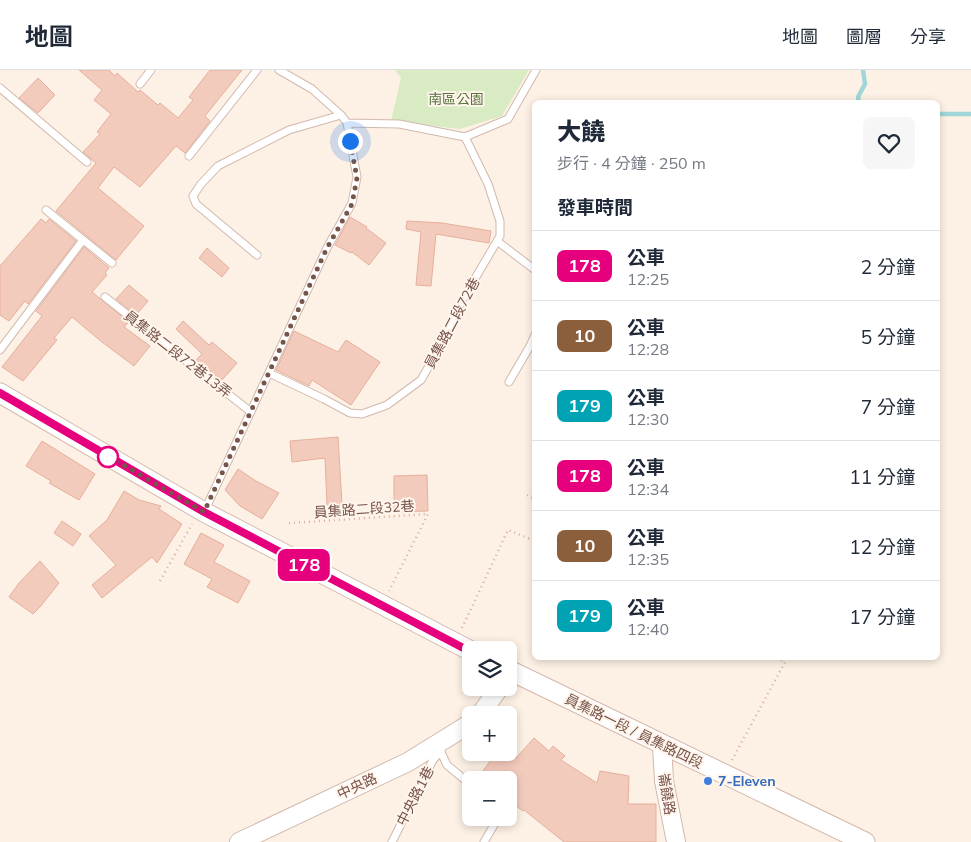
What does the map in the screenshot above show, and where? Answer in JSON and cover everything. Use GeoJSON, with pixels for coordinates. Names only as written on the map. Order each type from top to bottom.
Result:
{"type":"FeatureCollection","features":[{"type":"Feature","properties":{"kind":"main road"},"geometry":{"type":"LineString","coordinates":[[0,393],[204,512],[462,646]]}},
{"type":"Feature","properties":{"kind":"main road","name":"員集路一段 / 員集路四段"},"geometry":{"type":"LineString","coordinates":[[517,676],[864,842]]}},
{"type":"Feature","properties":{"kind":"street","name":"中央路"},"geometry":{"type":"LineString","coordinates":[[239,842],[439,748],[462,730]]}},
{"type":"Feature","properties":{"kind":"street","name":"崙饒路"},"geometry":{"type":"LineString","coordinates":[[662,745],[664,780],[676,842]]}},
{"type":"Feature","properties":{"kind":"lane"},"geometry":{"type":"LineString","coordinates":[[140,84],[151,70]]}},
{"type":"Feature","properties":{"kind":"lane"},"geometry":{"type":"LineString","coordinates":[[189,156],[257,70]]}},
{"type":"Feature","properties":{"kind":"lane"},"geometry":{"type":"LineString","coordinates":[[204,512],[327,248],[352,204],[357,178],[347,123],[341,115],[312,89],[279,70]]}},
{"type":"Feature","properties":{"kind":"lane"},"geometry":{"type":"LineString","coordinates":[[347,123],[399,124],[465,137],[508,119],[536,70]]}},
{"type":"Feature","properties":{"kind":"lane"},"geometry":{"type":"LineString","coordinates":[[0,88],[87,162]]}},
{"type":"Feature","properties":{"kind":"lane"},"geometry":{"type":"LineString","coordinates":[[257,254],[196,204],[193,196],[201,184],[218,166],[288,130],[341,115]]}},
{"type":"Feature","properties":{"kind":"lane","name":"員集路二段72巷"},"geometry":{"type":"LineString","coordinates":[[269,373],[324,399],[350,414],[362,414],[387,405],[421,380],[463,299],[500,236],[500,221],[488,184],[465,137]]}},
{"type":"Feature","properties":{"kind":"lane"},"geometry":{"type":"LineString","coordinates":[[46,210],[112,262]]}},
{"type":"Feature","properties":{"kind":"lane"},"geometry":{"type":"LineString","coordinates":[[0,350],[83,240]]}},
{"type":"Feature","properties":{"kind":"lane"},"geometry":{"type":"LineString","coordinates":[[497,241],[532,268]]}},
{"type":"Feature","properties":{"kind":"lane","name":"員集路二段72巷13弄"},"geometry":{"type":"LineString","coordinates":[[105,297],[251,412]]}},
{"type":"Feature","properties":{"kind":"lane"},"geometry":{"type":"LineString","coordinates":[[509,382],[532,342]]}},
{"type":"Feature","properties":{"kind":"lane","name":"中央路1巷"},"geometry":{"type":"LineString","coordinates":[[439,748],[448,765],[462,777]]}},
{"type":"Feature","properties":{"kind":"lane","name":"中央路1巷"},"geometry":{"type":"LineString","coordinates":[[392,842],[439,748]]}},
{"type":"Feature","properties":{"kind":"lane"},"geometry":{"type":"LineString","coordinates":[[484,842],[493,826]]}},
{"type":"Feature","properties":{"kind":"path"},"geometry":{"type":"LineString","coordinates":[[527,495],[532,498]]}},
{"type":"Feature","properties":{"kind":"path"},"geometry":{"type":"LineString","coordinates":[[160,581],[192,525],[204,512]]}},
{"type":"Feature","properties":{"kind":"path","name":"員集路二段32巷"},"geometry":{"type":"LineString","coordinates":[[289,523],[428,514],[382,606]]}},
{"type":"Feature","properties":{"kind":"path"},"geometry":{"type":"LineString","coordinates":[[465,641],[508,530],[532,540]]}},
{"type":"Feature","properties":{"kind":"path"},"geometry":{"type":"LineString","coordinates":[[725,774],[785,662],[780,660]]}},
{"type":"Feature","properties":{"kind":"green space","name":"南區公園"},"geometry":{"type":"Polygon","coordinates":[[[395,70],[529,70],[502,116],[460,129],[391,121],[401,78],[395,70]]]}},
{"type":"Feature","properties":{"kind":"building"},"geometry":{"type":"Polygon","coordinates":[[[79,70],[109,70],[115,76],[117,73],[138,92],[140,90],[158,105],[160,103],[178,118],[193,100],[189,97],[210,70],[242,70],[205,116],[210,121],[185,153],[176,146],[140,187],[114,167],[98,188],[144,226],[116,260],[56,211],[96,163],[83,152],[100,134],[97,132],[111,114],[94,100],[102,90],[79,70]]]}},
{"type":"Feature","properties":{"kind":"building"},"geometry":{"type":"Polygon","coordinates":[[[38,78],[55,95],[38,113],[19,98],[38,78]]]}},
{"type":"Feature","properties":{"kind":"building"},"geometry":{"type":"Polygon","coordinates":[[[350,217],[367,227],[386,243],[369,265],[352,252],[335,245],[350,217]]]}},
{"type":"Feature","properties":{"kind":"building"},"geometry":{"type":"Polygon","coordinates":[[[41,219],[46,223],[49,219],[76,241],[28,304],[25,301],[9,321],[0,315],[0,266],[41,219]]]}},
{"type":"Feature","properties":{"kind":"building"},"geometry":{"type":"Polygon","coordinates":[[[407,221],[442,223],[491,231],[489,243],[436,234],[431,286],[416,285],[421,232],[406,229],[407,221]]]}},
{"type":"Feature","properties":{"kind":"building"},"geometry":{"type":"Polygon","coordinates":[[[84,247],[109,268],[105,273],[107,275],[92,292],[129,322],[124,327],[150,346],[134,366],[72,317],[54,338],[57,340],[23,381],[2,367],[42,316],[36,311],[84,247]]]}},
{"type":"Feature","properties":{"kind":"building"},"geometry":{"type":"Polygon","coordinates":[[[207,248],[229,268],[222,277],[199,258],[207,248]]]}},
{"type":"Feature","properties":{"kind":"building"},"geometry":{"type":"Polygon","coordinates":[[[129,285],[148,301],[136,315],[116,299],[129,285]]]}},
{"type":"Feature","properties":{"kind":"building"},"geometry":{"type":"Polygon","coordinates":[[[183,321],[209,345],[212,342],[237,363],[222,380],[196,360],[202,354],[176,329],[183,321]]]}},
{"type":"Feature","properties":{"kind":"building"},"geometry":{"type":"Polygon","coordinates":[[[294,331],[338,352],[346,340],[380,362],[351,405],[312,380],[309,386],[276,370],[294,331]]]}},
{"type":"Feature","properties":{"kind":"building"},"geometry":{"type":"Polygon","coordinates":[[[338,437],[342,504],[327,505],[325,458],[292,462],[290,441],[338,437]]]}},
{"type":"Feature","properties":{"kind":"building"},"geometry":{"type":"Polygon","coordinates":[[[42,441],[95,474],[79,500],[49,483],[51,481],[26,466],[42,441]]]}},
{"type":"Feature","properties":{"kind":"building"},"geometry":{"type":"Polygon","coordinates":[[[238,469],[279,493],[262,519],[240,506],[225,490],[238,469]]]}},
{"type":"Feature","properties":{"kind":"building"},"geometry":{"type":"Polygon","coordinates":[[[427,475],[428,511],[394,512],[394,476],[427,475]]]}},
{"type":"Feature","properties":{"kind":"building"},"geometry":{"type":"Polygon","coordinates":[[[124,491],[139,500],[161,506],[159,509],[182,524],[157,563],[152,557],[102,598],[92,585],[116,565],[89,536],[107,520],[124,491]]]}},
{"type":"Feature","properties":{"kind":"building"},"geometry":{"type":"Polygon","coordinates":[[[62,521],[81,534],[73,546],[54,533],[62,521]]]}},
{"type":"Feature","properties":{"kind":"building"},"geometry":{"type":"Polygon","coordinates":[[[201,533],[224,545],[214,562],[250,581],[238,603],[207,587],[212,579],[184,564],[201,533]]]}},
{"type":"Feature","properties":{"kind":"building"},"geometry":{"type":"Polygon","coordinates":[[[40,561],[59,583],[33,614],[9,597],[19,583],[40,561]]]}},
{"type":"Feature","properties":{"kind":"building"},"geometry":{"type":"Polygon","coordinates":[[[534,738],[549,751],[553,746],[565,756],[561,760],[597,783],[600,771],[629,776],[628,804],[656,804],[656,842],[564,842],[524,810],[517,807],[517,771],[483,771],[490,761],[517,761],[517,757],[534,738]]]}},
{"type":"Feature","properties":{"kind":"waterway"},"geometry":{"type":"LineString","coordinates":[[859,100],[858,97],[865,84],[863,70]]}},
{"type":"Feature","properties":{"kind":"waterway"},"geometry":{"type":"LineString","coordinates":[[940,114],[971,114]]}},
{"type":"Feature","properties":{"kind":"bus line","name":"178"},"geometry":{"type":"LineString","coordinates":[[0,393],[204,512],[462,647]]}},
{"type":"Feature","properties":{"kind":"place","name":"7-Eleven"},"geometry":{"type":"Point","coordinates":[708,781]}},
{"type":"Feature","properties":{"kind":"route"},"geometry":{"type":"LineString","coordinates":[[108,457],[101,452],[204,512],[327,248],[352,204],[357,178],[350,141]]}}]}
